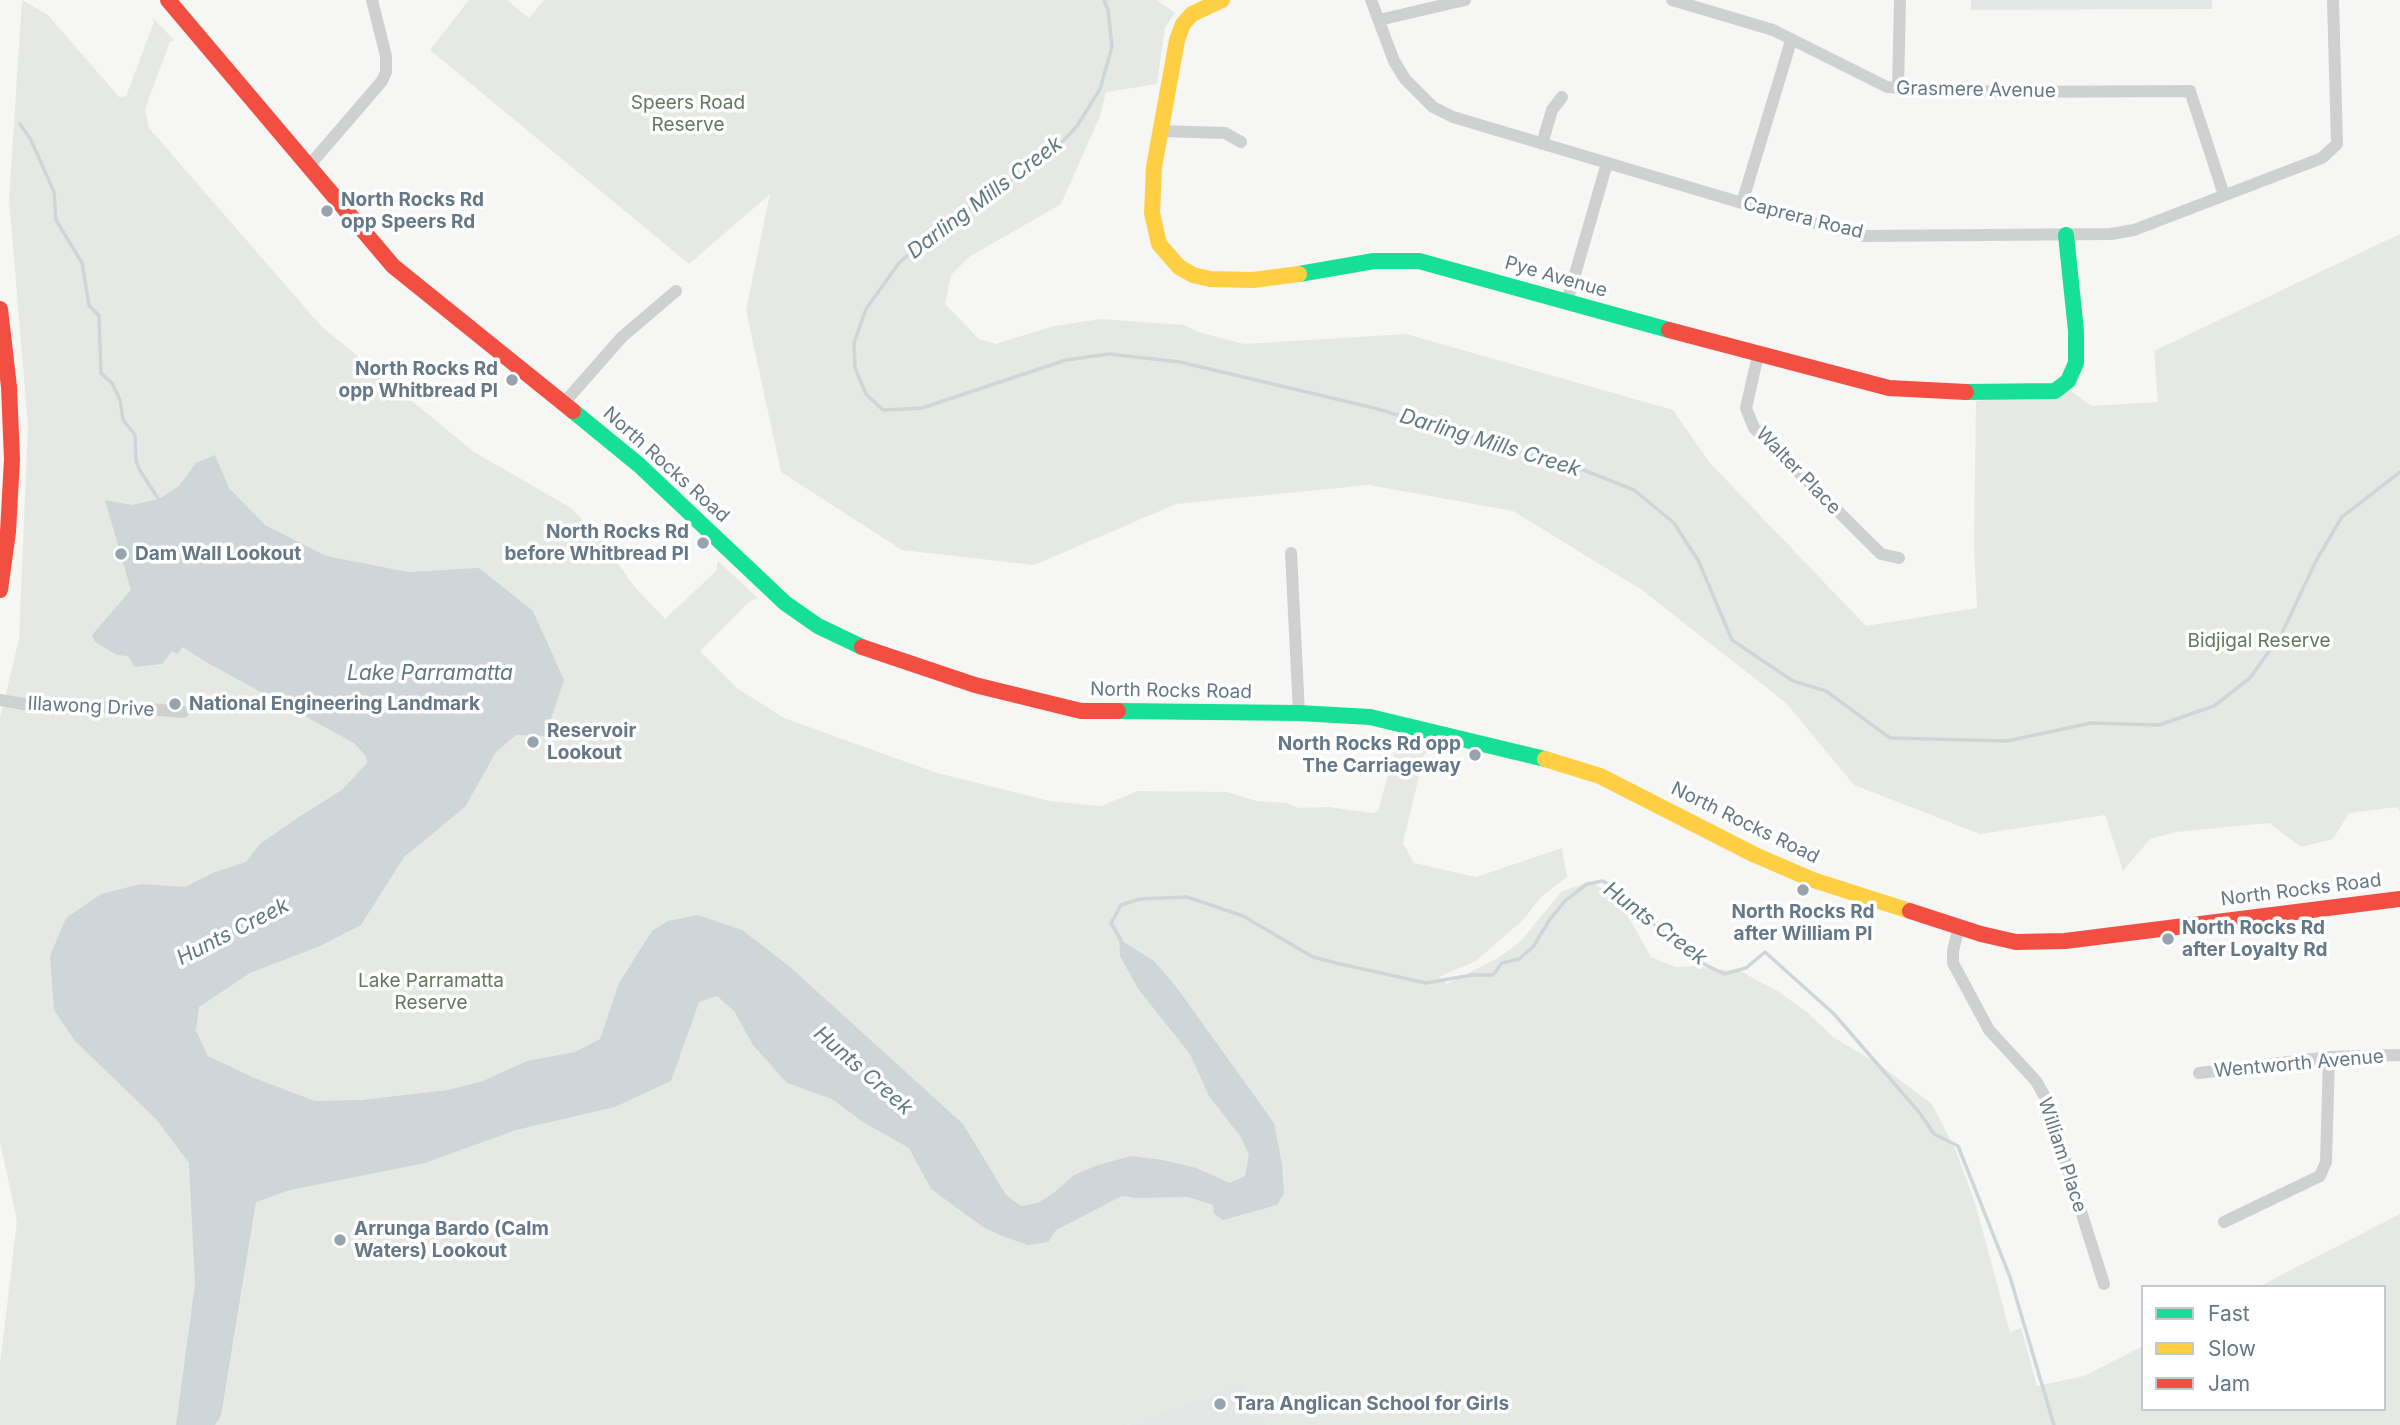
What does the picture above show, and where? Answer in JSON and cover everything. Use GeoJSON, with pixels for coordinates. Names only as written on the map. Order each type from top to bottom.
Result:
{"type":"FeatureCollection","features":[{"type":"Feature","properties":{"kind":"main road","name":"North Rocks Road"},"geometry":{"type":"LineString","coordinates":[[168,0],[393,266],[639,465],[785,603],[818,626],[860,646],[975,685],[1081,711],[1299,713],[1370,717],[1417,726],[1574,767],[1620,785],[1784,869],[2016,942],[2047,942],[2400,899]]}},
{"type":"Feature","properties":{"kind":"main road","name":"Pye Avenue"},"geometry":{"type":"LineString","coordinates":[[1222,0],[1192,14],[1183,24],[1177,40],[1154,167],[1152,213],[1159,244],[1179,267],[1193,275],[1210,279],[1253,280],[1362,262],[1419,261],[1758,355],[1889,388],[1980,393],[2055,391],[2068,381],[2076,363],[2076,331],[2066,235]]}},
{"type":"Feature","properties":{"kind":"main road"},"geometry":{"type":"LineString","coordinates":[[0,309],[9,387],[12,459],[8,532],[0,590]]}},
{"type":"Feature","properties":{"kind":"street"},"geometry":{"type":"LineString","coordinates":[[308,167],[386,72],[386,56],[372,0]]}},
{"type":"Feature","properties":{"kind":"street","name":"Caprera Road"},"geometry":{"type":"LineString","coordinates":[[1371,0],[1394,61],[1405,79],[1433,107],[1453,117],[1862,236],[2111,234],[2134,230],[2322,158],[2337,144],[2333,0]]}},
{"type":"Feature","properties":{"kind":"street"},"geometry":{"type":"LineString","coordinates":[[1379,20],[1465,0]]}},
{"type":"Feature","properties":{"kind":"street","name":"Grasmere Avenue"},"geometry":{"type":"LineString","coordinates":[[1672,0],[1773,30],[1887,87],[2003,92],[2190,91],[2224,195]]}},
{"type":"Feature","properties":{"kind":"street"},"geometry":{"type":"LineString","coordinates":[[1898,88],[1900,0]]}},
{"type":"Feature","properties":{"kind":"street"},"geometry":{"type":"LineString","coordinates":[[1742,203],[1791,41]]}},
{"type":"Feature","properties":{"kind":"street"},"geometry":{"type":"LineString","coordinates":[[1542,144],[1552,110],[1562,97]]}},
{"type":"Feature","properties":{"kind":"street"},"geometry":{"type":"LineString","coordinates":[[1161,131],[1225,133],[1241,142]]}},
{"type":"Feature","properties":{"kind":"street"},"geometry":{"type":"LineString","coordinates":[[1567,302],[1607,163]]}},
{"type":"Feature","properties":{"kind":"street"},"geometry":{"type":"LineString","coordinates":[[563,404],[622,337],[676,290]]}},
{"type":"Feature","properties":{"kind":"street","name":"Walter Place"},"geometry":{"type":"LineString","coordinates":[[1758,355],[1745,408],[1754,428],[1881,554],[1899,558]]}},
{"type":"Feature","properties":{"kind":"street"},"geometry":{"type":"LineString","coordinates":[[1291,553],[1299,713]]}},
{"type":"Feature","properties":{"kind":"street","name":"Illawong Drive"},"geometry":{"type":"LineString","coordinates":[[0,700],[46,708],[128,707],[183,712]]}},
{"type":"Feature","properties":{"kind":"street","name":"William Place"},"geometry":{"type":"LineString","coordinates":[[1959,926],[1953,962],[1989,1030],[2036,1081],[2045,1097],[2104,1284]]}},
{"type":"Feature","properties":{"kind":"street","name":"Wentworth Avenue"},"geometry":{"type":"LineString","coordinates":[[2199,1073],[2329,1057],[2400,1055]]}},
{"type":"Feature","properties":{"kind":"street"},"geometry":{"type":"LineString","coordinates":[[2224,1222],[2320,1176],[2326,1162],[2329,1057]]}},
{"type":"Feature","properties":{"kind":"shaded area"},"geometry":{"type":"Polygon","coordinates":[[[1971,0],[2212,0],[2212,9],[1971,10],[1971,0]]]}},
{"type":"Feature","properties":{"kind":"shaded area","name":"Tara Anglican School for Girls"},"geometry":{"type":"Polygon","coordinates":[[[1242,1382],[1268,1425],[1127,1425],[1242,1382]]]}},
{"type":"Feature","properties":{"kind":"green space","name":"Lake Parramatta Reserve"},"geometry":{"type":"Polygon","coordinates":[[[22,0],[48,15],[119,97],[126,96],[154,22],[152,17],[174,40],[170,42],[145,109],[149,128],[321,326],[474,452],[571,508],[604,543],[633,585],[665,619],[716,571],[718,561],[758,598],[750,601],[700,651],[737,688],[784,718],[937,773],[1050,801],[1101,806],[1138,791],[1227,792],[1257,801],[1286,803],[1299,808],[1328,807],[1372,813],[1378,811],[1396,745],[1393,740],[1429,749],[1424,755],[1403,843],[1414,863],[1476,877],[1562,848],[1567,877],[1541,897],[1524,919],[1476,961],[1439,977],[1447,984],[1498,958],[1520,942],[1562,891],[1591,882],[1615,897],[1651,957],[1676,967],[1695,966],[1742,972],[1779,992],[1808,1013],[1833,1037],[1880,1065],[1932,1104],[1956,1151],[1976,1206],[2010,1332],[2021,1328],[2037,1386],[2084,1376],[2141,1347],[2141,1411],[2386,1411],[2386,1285],[2262,1285],[2400,1214],[2400,1425],[1268,1425],[1242,1382],[1127,1425],[0,1425],[0,1365],[17,1221],[0,1142],[0,718],[19,639],[28,426],[9,199],[22,0]]]}},
{"type":"Feature","properties":{"kind":"green space","name":"Bidjigal Reserve"},"geometry":{"type":"Polygon","coordinates":[[[469,0],[507,0],[529,18],[544,0],[1157,0],[1175,13],[1165,28],[1157,84],[1106,92],[1100,116],[1061,204],[969,257],[951,275],[945,304],[979,339],[996,344],[1054,326],[1101,319],[1184,325],[1198,332],[1244,344],[1406,334],[1673,410],[1709,462],[1866,626],[1977,608],[1974,547],[1976,401],[2071,391],[2091,406],[2158,402],[2154,351],[2400,234],[2400,812],[2397,807],[2349,813],[2333,839],[2301,847],[2269,823],[2176,832],[2150,839],[2123,871],[2105,815],[1980,834],[1854,785],[1786,703],[1642,590],[1513,511],[1369,485],[1176,504],[1034,565],[902,550],[781,472],[746,310],[770,194],[689,264],[430,50],[469,0]]]}},
{"type":"Feature","properties":{"kind":"water","name":"Lake Parramatta"},"geometry":{"type":"Polygon","coordinates":[[[215,455],[229,488],[265,525],[326,556],[408,572],[479,568],[533,611],[564,680],[545,736],[516,735],[496,752],[465,807],[404,857],[361,925],[320,946],[250,973],[199,1007],[196,1031],[208,1056],[254,1078],[315,1101],[362,1100],[448,1090],[483,1081],[527,1061],[575,1052],[600,1039],[619,983],[652,931],[668,921],[698,915],[742,930],[789,966],[963,1124],[1006,1195],[1021,1206],[1038,1203],[1074,1175],[1131,1156],[1196,1168],[1230,1183],[1245,1176],[1249,1154],[1240,1136],[1209,1096],[1190,1054],[1139,990],[1120,956],[1119,939],[1154,961],[1177,988],[1274,1123],[1282,1164],[1284,1193],[1277,1205],[1223,1220],[1214,1214],[1213,1205],[1188,1197],[1122,1196],[1056,1230],[1048,1242],[1028,1245],[1002,1236],[983,1227],[931,1189],[909,1148],[863,1122],[832,1099],[787,1083],[753,1045],[734,1011],[717,996],[699,1002],[671,1081],[615,1107],[516,1130],[425,1163],[290,1190],[256,1202],[221,1415],[215,1425],[176,1425],[195,1284],[189,1163],[156,1119],[75,1041],[54,1010],[50,956],[66,918],[101,894],[141,884],[185,887],[215,872],[246,862],[260,844],[342,790],[367,763],[366,756],[354,743],[183,647],[177,654],[172,651],[162,664],[135,667],[128,656],[117,655],[95,642],[92,635],[131,590],[105,500],[132,505],[159,499],[179,486],[196,463],[215,455]]]}},
{"type":"Feature","properties":{"kind":"waterway","name":"Darling Mills Creek"},"geometry":{"type":"LineString","coordinates":[[1104,0],[1108,10],[1112,47],[1100,89],[1077,126],[1050,155],[929,237],[899,263],[866,309],[854,343],[855,368],[866,394],[883,410],[922,408],[1066,360],[1109,354],[1180,362],[1374,408],[1581,469],[1634,490],[1674,523],[1699,562],[1732,640],[1793,681],[1826,691],[1890,738],[2007,741],[2091,723],[2159,725],[2214,706],[2250,678],[2282,633],[2317,559],[2342,517],[2400,472]]}},
{"type":"Feature","properties":{"kind":"waterway","name":"Hunts Creek"},"geometry":{"type":"LineString","coordinates":[[20,124],[31,140],[54,192],[56,220],[82,263],[89,305],[99,316],[101,373],[112,383],[120,400],[123,420],[135,435],[139,469],[161,503]]}},
{"type":"Feature","properties":{"kind":"waterway","name":"Hunts Creek"},"geometry":{"type":"LineString","coordinates":[[1121,940],[1111,923],[1121,905],[1140,899],[1187,897],[1243,916],[1313,957],[1336,963],[1426,983],[1472,975],[1493,975],[1502,963],[1519,959],[1533,947],[1550,919],[1566,900],[1587,884],[1603,881],[1612,887],[1624,906],[1647,919],[1704,964],[1724,974],[1746,968],[1765,952],[1834,1014],[1919,1112],[1934,1134],[1958,1146],[2010,1277],[2054,1425]]}},
{"type":"Feature","properties":{"kind":"traffic: fast"},"geometry":{"type":"LineString","coordinates":[[1966,392],[2055,391],[2068,381],[2076,363],[2076,331],[2066,235]]}},
{"type":"Feature","properties":{"kind":"traffic: fast"},"geometry":{"type":"LineString","coordinates":[[1299,274],[1374,261],[1419,261],[1669,330]]}},
{"type":"Feature","properties":{"kind":"traffic: fast"},"geometry":{"type":"LineString","coordinates":[[573,411],[639,465],[785,603],[818,626],[862,647]]}},
{"type":"Feature","properties":{"kind":"traffic: fast"},"geometry":{"type":"LineString","coordinates":[[1118,711],[1299,713],[1370,717],[1545,759]]}},
{"type":"Feature","properties":{"kind":"traffic: slow"},"geometry":{"type":"LineString","coordinates":[[1222,0],[1192,14],[1183,24],[1177,40],[1154,167],[1152,213],[1159,244],[1179,267],[1193,275],[1210,279],[1253,280],[1299,274]]}},
{"type":"Feature","properties":{"kind":"traffic: slow"},"geometry":{"type":"LineString","coordinates":[[1545,759],[1600,776],[1755,855],[1813,880],[1910,911]]}},
{"type":"Feature","properties":{"kind":"traffic: jam"},"geometry":{"type":"LineString","coordinates":[[168,0],[393,266],[573,411]]}},
{"type":"Feature","properties":{"kind":"traffic: jam"},"geometry":{"type":"LineString","coordinates":[[0,309],[9,387],[12,459],[8,532],[0,590]]}},
{"type":"Feature","properties":{"kind":"traffic: jam"},"geometry":{"type":"LineString","coordinates":[[1669,330],[1889,388],[1966,392]]}},
{"type":"Feature","properties":{"kind":"traffic: jam"},"geometry":{"type":"LineString","coordinates":[[862,647],[975,685],[1081,711],[1118,711]]}},
{"type":"Feature","properties":{"kind":"traffic: jam"},"geometry":{"type":"LineString","coordinates":[[1910,911],[1981,934],[2016,942],[2065,941],[2400,899]]}},
{"type":"Feature","properties":{"kind":"place","name":"North Rocks Rd opp Speers Rd"},"geometry":{"type":"Point","coordinates":[327,211]}},
{"type":"Feature","properties":{"kind":"place","name":"North Rocks Rd opp Whitbread Pl"},"geometry":{"type":"Point","coordinates":[512,380]}},
{"type":"Feature","properties":{"kind":"place","name":"North Rocks Rd before Whitbread Pl"},"geometry":{"type":"Point","coordinates":[703,543]}},
{"type":"Feature","properties":{"kind":"place","name":"Dam Wall Lookout"},"geometry":{"type":"Point","coordinates":[121,554]}},
{"type":"Feature","properties":{"kind":"place","name":"National Engineering Landmark"},"geometry":{"type":"Point","coordinates":[175,704]}},
{"type":"Feature","properties":{"kind":"place","name":"Reservoir Lookout"},"geometry":{"type":"Point","coordinates":[533,742]}},
{"type":"Feature","properties":{"kind":"place","name":"North Rocks Rd opp The Carriageway"},"geometry":{"type":"Point","coordinates":[1475,755]}},
{"type":"Feature","properties":{"kind":"place","name":"North Rocks Rd after William Pl"},"geometry":{"type":"Point","coordinates":[1803,890]}},
{"type":"Feature","properties":{"kind":"place","name":"North Rocks Rd after Loyalty Rd"},"geometry":{"type":"Point","coordinates":[2168,939]}},
{"type":"Feature","properties":{"kind":"place","name":"Arrunga Bardo (Calm Waters) Lookout"},"geometry":{"type":"Point","coordinates":[340,1240]}},
{"type":"Feature","properties":{"kind":"place","name":"Tara Anglican School for Girls"},"geometry":{"type":"Point","coordinates":[1220,1404]}},
{"type":"Feature","properties":{"kind":"park label","name":"Speers Road Reserve"},"geometry":{"type":"Point","coordinates":[688,114]}}]}
